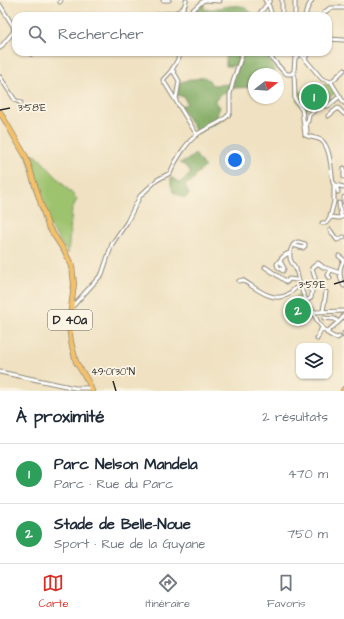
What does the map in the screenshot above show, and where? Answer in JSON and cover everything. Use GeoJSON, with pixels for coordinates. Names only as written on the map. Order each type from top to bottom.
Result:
{"type":"FeatureCollection","features":[{"type":"Feature","properties":{"kind":"main road","name":"D 40a"},"geometry":{"type":"LineString","coordinates":[[0,112],[24,153],[45,221],[69,259],[74,274],[69,325],[72,349],[76,362],[89,383],[91,390]]}},
{"type":"Feature","properties":{"kind":"street"},"geometry":{"type":"LineString","coordinates":[[163,0],[169,0]]}},
{"type":"Feature","properties":{"kind":"street"},"geometry":{"type":"LineString","coordinates":[[178,12],[185,6],[186,0]]}},
{"type":"Feature","properties":{"kind":"street"},"geometry":{"type":"LineString","coordinates":[[190,12],[204,0],[220,1]]}},
{"type":"Feature","properties":{"kind":"street"},"geometry":{"type":"LineString","coordinates":[[265,0],[271,12]]}},
{"type":"Feature","properties":{"kind":"street"},"geometry":{"type":"LineString","coordinates":[[262,11],[270,0]]}},
{"type":"Feature","properties":{"kind":"street"},"geometry":{"type":"LineString","coordinates":[[282,0],[282,12]]}},
{"type":"Feature","properties":{"kind":"street"},"geometry":{"type":"LineString","coordinates":[[295,0],[295,12]]}},
{"type":"Feature","properties":{"kind":"street"},"geometry":{"type":"LineString","coordinates":[[306,12],[312,0]]}},
{"type":"Feature","properties":{"kind":"street"},"geometry":{"type":"LineString","coordinates":[[0,5],[12,24]]}},
{"type":"Feature","properties":{"kind":"street"},"geometry":{"type":"LineString","coordinates":[[326,12],[330,8],[344,8]]}},
{"type":"Feature","properties":{"kind":"street"},"geometry":{"type":"LineString","coordinates":[[0,48],[12,34]]}},
{"type":"Feature","properties":{"kind":"street"},"geometry":{"type":"LineString","coordinates":[[332,39],[344,40]]}},
{"type":"Feature","properties":{"kind":"street"},"geometry":{"type":"LineString","coordinates":[[180,56],[163,80],[197,135]]}},
{"type":"Feature","properties":{"kind":"street"},"geometry":{"type":"LineString","coordinates":[[71,308],[102,274],[111,247],[140,196],[154,182],[169,174],[177,159],[197,135],[224,120],[230,113],[232,88],[241,56]]}},
{"type":"Feature","properties":{"kind":"street"},"geometry":{"type":"LineString","coordinates":[[270,56],[285,73],[290,74],[294,71]]}},
{"type":"Feature","properties":{"kind":"street"},"geometry":{"type":"LineString","coordinates":[[296,56],[294,71],[295,99],[302,110],[306,135]]}},
{"type":"Feature","properties":{"kind":"street"},"geometry":{"type":"LineString","coordinates":[[302,56],[322,78],[331,82],[344,103]]}},
{"type":"Feature","properties":{"kind":"street"},"geometry":{"type":"LineString","coordinates":[[172,69],[179,81],[176,101]]}},
{"type":"Feature","properties":{"kind":"street"},"geometry":{"type":"LineString","coordinates":[[331,82],[344,70]]}},
{"type":"Feature","properties":{"kind":"street"},"geometry":{"type":"LineString","coordinates":[[0,77],[15,100],[21,103]]}},
{"type":"Feature","properties":{"kind":"street"},"geometry":{"type":"LineString","coordinates":[[306,135],[306,123],[309,115],[320,105],[328,106],[340,96]]}},
{"type":"Feature","properties":{"kind":"street"},"geometry":{"type":"LineString","coordinates":[[328,116],[338,108],[344,114]]}},
{"type":"Feature","properties":{"kind":"street"},"geometry":{"type":"LineString","coordinates":[[306,135],[319,139],[326,145],[338,192]]}},
{"type":"Feature","properties":{"kind":"street"},"geometry":{"type":"LineString","coordinates":[[344,168],[344,177]]}},
{"type":"Feature","properties":{"kind":"street"},"geometry":{"type":"LineString","coordinates":[[335,184],[344,187]]}},
{"type":"Feature","properties":{"kind":"street"},"geometry":{"type":"LineString","coordinates":[[322,223],[326,223],[330,217],[334,202],[335,184]]}},
{"type":"Feature","properties":{"kind":"street"},"geometry":{"type":"LineString","coordinates":[[344,197],[344,202]]}},
{"type":"Feature","properties":{"kind":"street"},"geometry":{"type":"LineString","coordinates":[[330,217],[343,217],[339,203]]}},
{"type":"Feature","properties":{"kind":"street"},"geometry":{"type":"LineString","coordinates":[[330,230],[337,240],[344,237]]}},
{"type":"Feature","properties":{"kind":"street"},"geometry":{"type":"LineString","coordinates":[[293,245],[290,253],[290,259],[296,268],[306,301],[327,333],[336,338],[339,337]]}},
{"type":"Feature","properties":{"kind":"street"},"geometry":{"type":"LineString","coordinates":[[280,261],[284,256],[290,253]]}},
{"type":"Feature","properties":{"kind":"street"},"geometry":{"type":"LineString","coordinates":[[339,256],[344,260],[340,273],[344,286]]}},
{"type":"Feature","properties":{"kind":"street"},"geometry":{"type":"LineString","coordinates":[[314,260],[316,264]]}},
{"type":"Feature","properties":{"kind":"street"},"geometry":{"type":"LineString","coordinates":[[316,264],[319,263],[323,267],[340,273]]}},
{"type":"Feature","properties":{"kind":"street"},"geometry":{"type":"LineString","coordinates":[[315,278],[312,268],[316,264]]}},
{"type":"Feature","properties":{"kind":"street"},"geometry":{"type":"LineString","coordinates":[[331,266],[332,270]]}},
{"type":"Feature","properties":{"kind":"street"},"geometry":{"type":"LineString","coordinates":[[266,267],[287,282],[289,279],[296,280]]}},
{"type":"Feature","properties":{"kind":"street"},"geometry":{"type":"LineString","coordinates":[[330,278],[328,275],[332,270]]}},
{"type":"Feature","properties":{"kind":"street"},"geometry":{"type":"LineString","coordinates":[[241,279],[262,292],[278,297],[288,295],[296,287],[306,287],[311,291]]}},
{"type":"Feature","properties":{"kind":"street"},"geometry":{"type":"LineString","coordinates":[[306,301],[311,298],[311,291],[314,286]]}},
{"type":"Feature","properties":{"kind":"street"},"geometry":{"type":"LineString","coordinates":[[323,311],[327,304],[326,292]]}},
{"type":"Feature","properties":{"kind":"street"},"geometry":{"type":"LineString","coordinates":[[314,312],[344,311]]}},
{"type":"Feature","properties":{"kind":"street"},"geometry":{"type":"LineString","coordinates":[[327,333],[331,327],[342,319],[344,315]]}},
{"type":"Feature","properties":{"kind":"street"},"geometry":{"type":"LineString","coordinates":[[324,318],[335,319],[338,322]]}},
{"type":"Feature","properties":{"kind":"street"},"geometry":{"type":"LineString","coordinates":[[317,339],[322,327]]}},
{"type":"Feature","properties":{"kind":"street"},"geometry":{"type":"LineString","coordinates":[[0,372],[91,390]]}},
{"type":"Feature","properties":{"kind":"green space"},"geometry":{"type":"Polygon","coordinates":[[[204,4],[204,9],[240,6],[250,12],[195,12],[204,4]]]}},
{"type":"Feature","properties":{"kind":"green space"},"geometry":{"type":"Polygon","coordinates":[[[226,56],[240,56],[235,73],[236,66],[226,66],[226,56]]]}},
{"type":"Feature","properties":{"kind":"green space"},"geometry":{"type":"Polygon","coordinates":[[[242,56],[268,56],[274,68],[248,68],[248,87],[233,88],[234,78],[242,56]]]}},
{"type":"Feature","properties":{"kind":"green space"},"geometry":{"type":"Polygon","coordinates":[[[204,77],[209,80],[212,85],[232,84],[230,92],[222,93],[215,101],[220,107],[217,115],[222,120],[197,133],[180,106],[187,104],[184,97],[177,95],[180,82],[204,77]]]}},
{"type":"Feature","properties":{"kind":"green space"},"geometry":{"type":"Polygon","coordinates":[[[327,83],[331,85],[335,93],[329,97],[332,101],[327,105],[320,104],[316,107],[313,104],[305,111],[296,99],[297,88],[301,93],[305,90],[307,93],[317,85],[320,88],[327,83]]]}},
{"type":"Feature","properties":{"kind":"green space"},"geometry":{"type":"Polygon","coordinates":[[[26,152],[37,156],[77,199],[72,209],[68,254],[48,223],[26,152]]]}},
{"type":"Feature","properties":{"kind":"green space"},"geometry":{"type":"Polygon","coordinates":[[[195,154],[205,167],[194,176],[195,179],[185,185],[189,195],[184,198],[173,192],[171,177],[180,183],[191,173],[186,166],[179,163],[186,161],[195,154]]]}},
{"type":"Feature","properties":{"kind":"green space"},"geometry":{"type":"Polygon","coordinates":[[[299,295],[313,317],[298,326],[284,305],[299,295]]]}},
{"type":"Feature","properties":{"kind":"place","name":"Parc Nelson Mandela"},"geometry":{"type":"Point","coordinates":[314,97]}},
{"type":"Feature","properties":{"kind":"place","name":"Stade de Belle-Noue"},"geometry":{"type":"Point","coordinates":[298,311]}}]}
